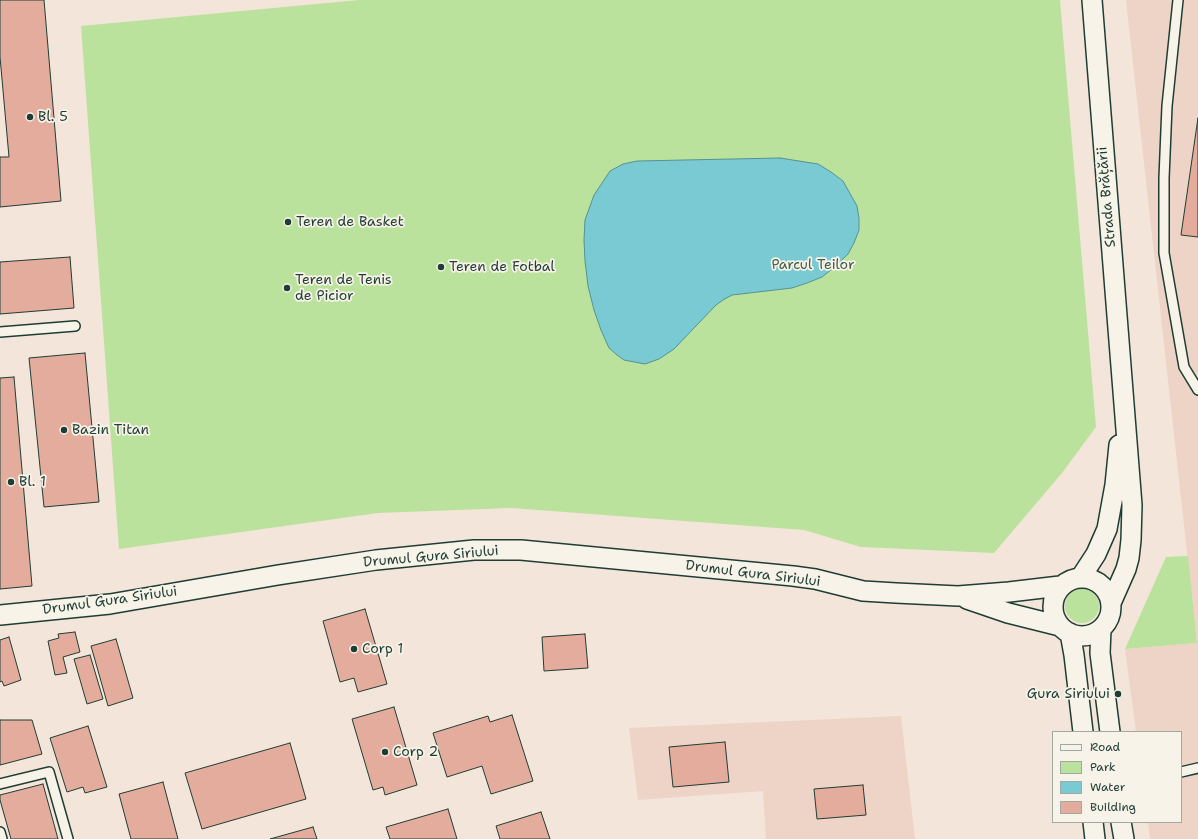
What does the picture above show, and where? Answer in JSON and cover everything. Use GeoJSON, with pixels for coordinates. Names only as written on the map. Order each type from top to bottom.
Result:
{"type":"FeatureCollection","features":[{"type":"Feature","properties":{"kind":"street","name":"Strada Brățării"},"geometry":{"type":"LineString","coordinates":[[1092,0],[1132,504],[1131,550],[1126,570],[1111,603]]}},
{"type":"Feature","properties":{"kind":"street","name":"Strada Brățării"},"geometry":{"type":"LineString","coordinates":[[1081,577],[1096,554],[1107,529],[1115,485],[1123,394]]}},
{"type":"Feature","properties":{"kind":"street","name":"Drumul Gura Siriului"},"geometry":{"type":"LineString","coordinates":[[0,615],[110,604],[368,561],[474,550],[521,550],[793,576],[815,579],[863,591],[958,596],[1060,586]]}},
{"type":"Feature","properties":{"kind":"street"},"geometry":{"type":"LineString","coordinates":[[1081,577],[1090,578],[1104,587],[1109,595],[1111,603],[1111,613],[1107,622],[1094,634],[1086,636],[1077,636],[1065,630],[1055,619],[1053,610],[1055,594],[1060,586],[1070,580],[1081,577]]}},
{"type":"Feature","properties":{"kind":"street","name":"Drumul Gura Siriului"},"geometry":{"type":"LineString","coordinates":[[958,596],[1065,630]]}},
{"type":"Feature","properties":{"kind":"street"},"geometry":{"type":"LineString","coordinates":[[1101,629],[1100,653],[1110,731]]}},
{"type":"Feature","properties":{"kind":"street"},"geometry":{"type":"LineString","coordinates":[[1065,630],[1074,655],[1083,731]]}},
{"type":"Feature","properties":{"kind":"street"},"geometry":{"type":"LineString","coordinates":[[1093,823],[1094,839]]}},
{"type":"Feature","properties":{"kind":"street"},"geometry":{"type":"LineString","coordinates":[[1122,823],[1124,839]]}},
{"type":"Feature","properties":{"kind":"lane"},"geometry":{"type":"LineString","coordinates":[[1178,0],[1167,106],[1164,178],[1164,253],[1184,367],[1198,390]]}},
{"type":"Feature","properties":{"kind":"lane"},"geometry":{"type":"LineString","coordinates":[[0,332],[75,326]]}},
{"type":"Feature","properties":{"kind":"lane"},"geometry":{"type":"LineString","coordinates":[[1182,772],[1198,768]]}},
{"type":"Feature","properties":{"kind":"lane"},"geometry":{"type":"LineString","coordinates":[[0,784],[49,772],[68,839]]}},
{"type":"Feature","properties":{"kind":"lane"},"geometry":{"type":"LineString","coordinates":[[0,832],[2,839]]}},
{"type":"Feature","properties":{"kind":"shaded area"},"geometry":{"type":"Polygon","coordinates":[[[1126,0],[1198,0],[1198,839],[1150,839],[1148,823],[1182,823],[1182,731],[1136,731],[1125,649],[1197,643],[1126,0]]]}},
{"type":"Feature","properties":{"kind":"shaded area"},"geometry":{"type":"Polygon","coordinates":[[[901,716],[915,839],[766,839],[763,791],[638,800],[629,728],[901,716]]]}},
{"type":"Feature","properties":{"kind":"green space","name":"Parcul Teilor"},"geometry":{"type":"Polygon","coordinates":[[[359,0],[1060,0],[1096,427],[1062,473],[994,553],[861,547],[804,530],[511,508],[378,513],[119,549],[81,26],[359,0]]]}},
{"type":"Feature","properties":{"kind":"green space"},"geometry":{"type":"Polygon","coordinates":[[[1188,556],[1197,643],[1125,649],[1166,557],[1188,556]]]}},
{"type":"Feature","properties":{"kind":"green space"},"geometry":{"type":"Polygon","coordinates":[[[1079,589],[1085,589],[1089,590],[1096,596],[1099,606],[1098,613],[1092,620],[1085,623],[1079,623],[1075,622],[1068,616],[1065,609],[1065,603],[1066,599],[1072,592],[1079,589]]]}},
{"type":"Feature","properties":{"kind":"water"},"geometry":{"type":"Polygon","coordinates":[[[780,158],[818,164],[843,181],[857,206],[859,218],[859,230],[848,254],[822,277],[807,283],[792,288],[732,295],[723,300],[716,305],[674,349],[659,359],[645,364],[624,360],[617,355],[609,348],[594,310],[588,286],[584,240],[585,220],[594,195],[610,171],[623,164],[637,161],[780,158]]]}},
{"type":"Feature","properties":{"kind":"building","name":"Bl. 5"},"geometry":{"type":"Polygon","coordinates":[[[0,0],[44,0],[61,201],[0,207],[0,157],[9,157],[0,57],[0,0]]]}},
{"type":"Feature","properties":{"kind":"building"},"geometry":{"type":"Polygon","coordinates":[[[1198,118],[1198,237],[1181,235],[1198,118]]]}},
{"type":"Feature","properties":{"kind":"building"},"geometry":{"type":"Polygon","coordinates":[[[70,257],[74,308],[0,314],[0,262],[70,257]]]}},
{"type":"Feature","properties":{"kind":"building","name":"Bazin Titan"},"geometry":{"type":"Polygon","coordinates":[[[85,353],[99,502],[44,507],[29,358],[85,353]]]}},
{"type":"Feature","properties":{"kind":"building","name":"Bl. 1"},"geometry":{"type":"Polygon","coordinates":[[[14,377],[32,586],[0,589],[0,378],[14,377]]]}},
{"type":"Feature","properties":{"kind":"building","name":"Corp 1"},"geometry":{"type":"Polygon","coordinates":[[[365,609],[387,684],[358,692],[354,678],[340,682],[323,621],[365,609]]]}},
{"type":"Feature","properties":{"kind":"building"},"geometry":{"type":"Polygon","coordinates":[[[75,632],[80,652],[63,657],[67,673],[55,675],[48,641],[59,638],[58,634],[75,632]]]}},
{"type":"Feature","properties":{"kind":"building"},"geometry":{"type":"Polygon","coordinates":[[[585,634],[588,668],[544,671],[542,637],[585,634]]]}},
{"type":"Feature","properties":{"kind":"building"},"geometry":{"type":"Polygon","coordinates":[[[9,637],[21,680],[4,686],[2,681],[0,682],[0,640],[9,637]]]}},
{"type":"Feature","properties":{"kind":"building"},"geometry":{"type":"Polygon","coordinates":[[[116,639],[133,698],[108,706],[91,646],[116,639]]]}},
{"type":"Feature","properties":{"kind":"building"},"geometry":{"type":"Polygon","coordinates":[[[90,655],[103,699],[87,704],[74,659],[90,655]]]}},
{"type":"Feature","properties":{"kind":"building","name":"Corp 2"},"geometry":{"type":"Polygon","coordinates":[[[394,707],[417,785],[385,795],[383,787],[373,790],[352,719],[394,707]]]}},
{"type":"Feature","properties":{"kind":"building"},"geometry":{"type":"Polygon","coordinates":[[[512,715],[533,781],[491,794],[482,766],[447,777],[433,733],[488,716],[490,722],[512,715]]]}},
{"type":"Feature","properties":{"kind":"building"},"geometry":{"type":"Polygon","coordinates":[[[0,720],[32,720],[42,754],[0,765],[0,720]]]}},
{"type":"Feature","properties":{"kind":"building"},"geometry":{"type":"Polygon","coordinates":[[[88,726],[107,787],[85,793],[83,787],[67,792],[50,738],[88,726]]]}},
{"type":"Feature","properties":{"kind":"building"},"geometry":{"type":"Polygon","coordinates":[[[725,742],[729,782],[673,787],[669,747],[725,742]]]}},
{"type":"Feature","properties":{"kind":"building"},"geometry":{"type":"Polygon","coordinates":[[[290,743],[306,799],[202,829],[185,773],[290,743]]]}},
{"type":"Feature","properties":{"kind":"building"},"geometry":{"type":"Polygon","coordinates":[[[163,782],[178,839],[131,839],[119,794],[163,782]]]}},
{"type":"Feature","properties":{"kind":"building"},"geometry":{"type":"Polygon","coordinates":[[[43,784],[58,839],[11,839],[0,800],[0,795],[43,784]]]}},
{"type":"Feature","properties":{"kind":"building"},"geometry":{"type":"Polygon","coordinates":[[[863,785],[866,815],[817,819],[814,789],[863,785]]]}},
{"type":"Feature","properties":{"kind":"building"},"geometry":{"type":"Polygon","coordinates":[[[448,809],[457,839],[390,839],[386,827],[448,809]]]}},
{"type":"Feature","properties":{"kind":"building"},"geometry":{"type":"Polygon","coordinates":[[[541,812],[550,839],[500,839],[496,826],[541,812]]]}},
{"type":"Feature","properties":{"kind":"building"},"geometry":{"type":"Polygon","coordinates":[[[313,827],[317,839],[270,839],[313,827]]]}},
{"type":"Feature","properties":{"kind":"place","name":"Bl. 5"},"geometry":{"type":"Point","coordinates":[30,117]}},
{"type":"Feature","properties":{"kind":"place","name":"Teren de Basket"},"geometry":{"type":"Point","coordinates":[288,222]}},
{"type":"Feature","properties":{"kind":"place","name":"Teren de Fotbal"},"geometry":{"type":"Point","coordinates":[441,267]}},
{"type":"Feature","properties":{"kind":"place","name":"Teren de Tenis de Picior"},"geometry":{"type":"Point","coordinates":[287,288]}},
{"type":"Feature","properties":{"kind":"place","name":"Bazin Titan"},"geometry":{"type":"Point","coordinates":[64,430]}},
{"type":"Feature","properties":{"kind":"place","name":"Bl. 1"},"geometry":{"type":"Point","coordinates":[11,482]}},
{"type":"Feature","properties":{"kind":"place","name":"Corp 1"},"geometry":{"type":"Point","coordinates":[354,649]}},
{"type":"Feature","properties":{"kind":"place","name":"Gura Siriului"},"geometry":{"type":"Point","coordinates":[1118,694]}},
{"type":"Feature","properties":{"kind":"place","name":"Corp 2"},"geometry":{"type":"Point","coordinates":[385,752]}}]}
